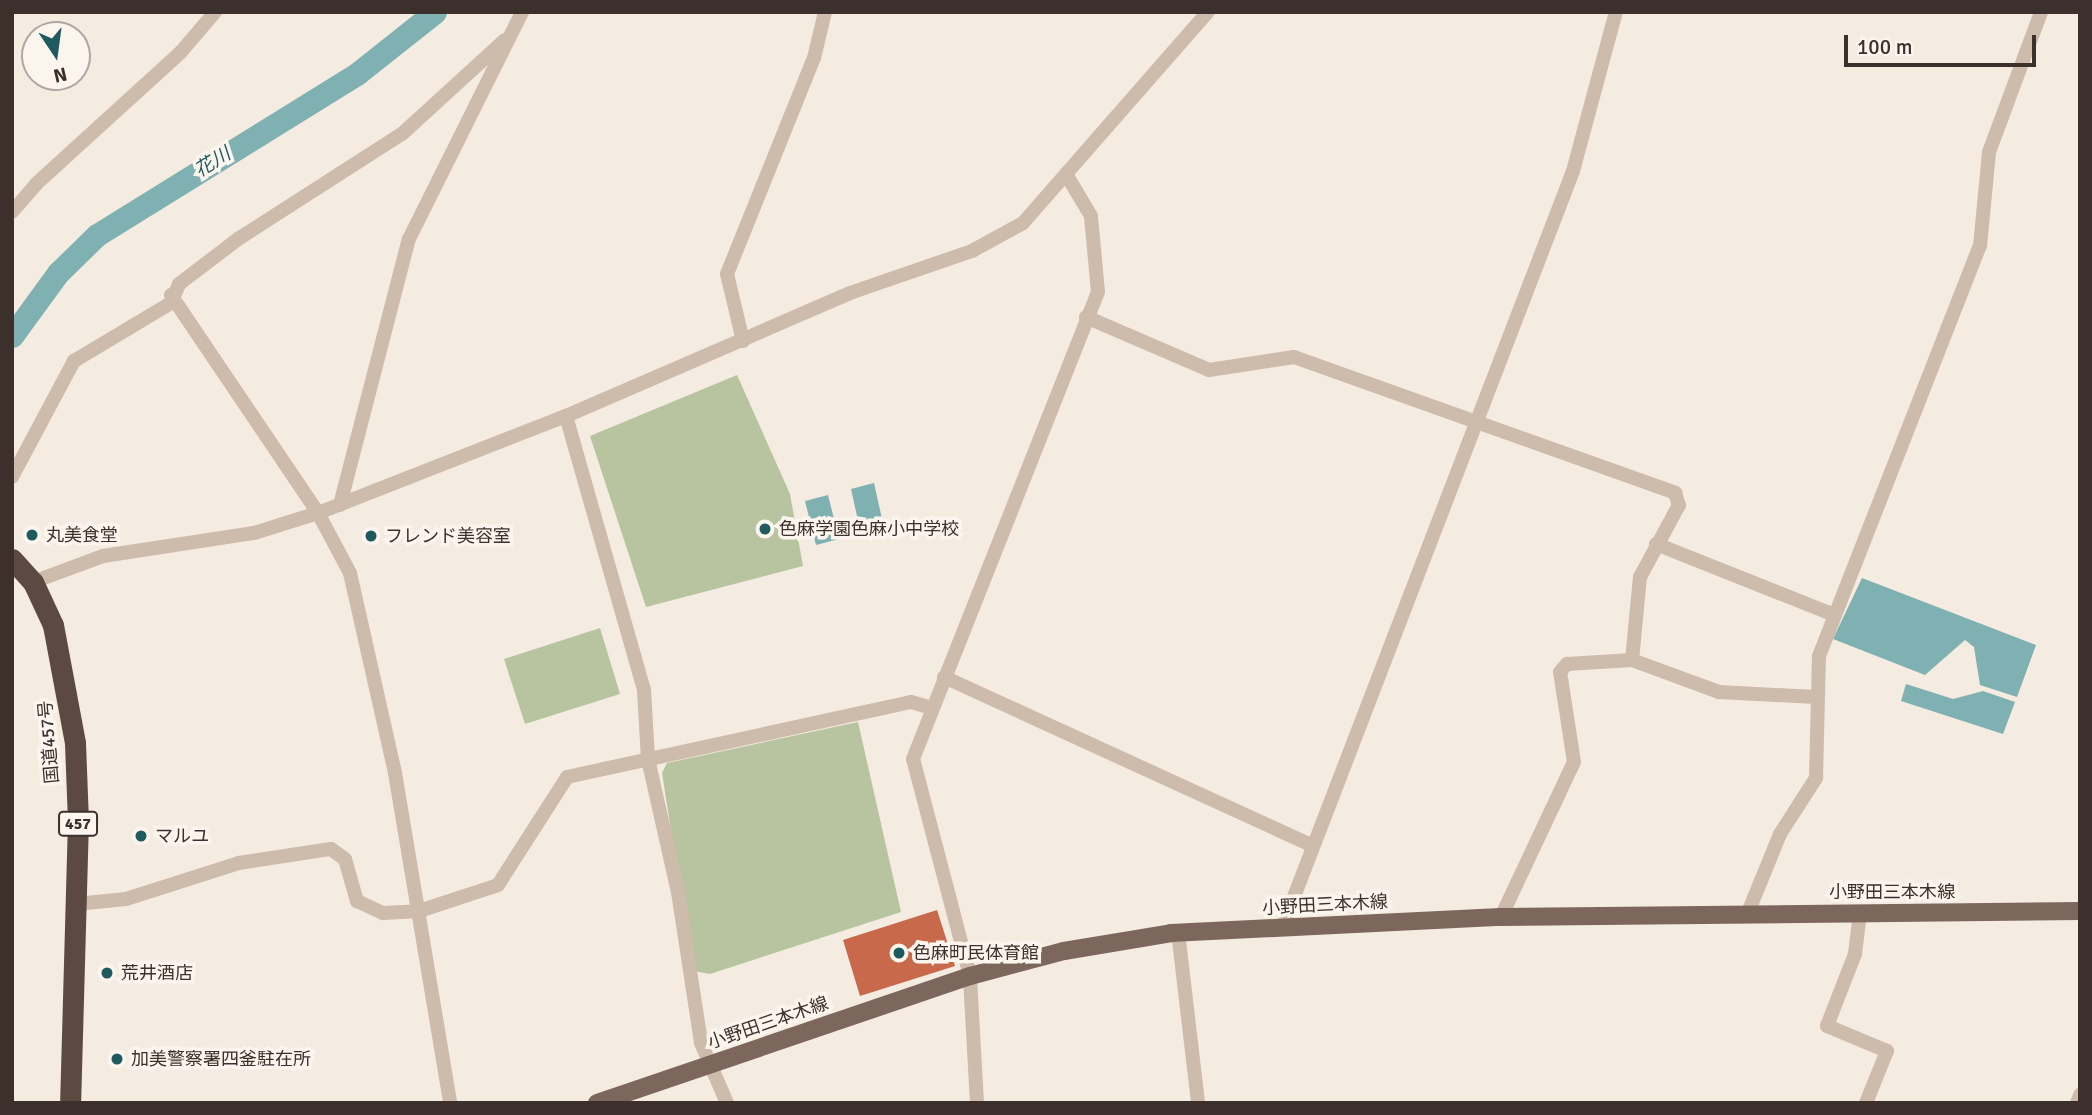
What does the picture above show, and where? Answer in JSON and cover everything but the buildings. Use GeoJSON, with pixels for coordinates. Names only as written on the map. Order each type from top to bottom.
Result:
{"type":"FeatureCollection","features":[{"type":"Feature","properties":{"kind":"highway","name":"国道457号"},"geometry":{"type":"LineString","coordinates":[[12,559],[33,582],[53,625],[68,696],[78,820],[70,1103]]}},
{"type":"Feature","properties":{"kind":"main road","name":"小野田三本木線"},"geometry":{"type":"LineString","coordinates":[[597,1103],[970,976],[1064,951],[1178,932],[1501,917],[2080,911]]}},
{"type":"Feature","properties":{"kind":"street"},"geometry":{"type":"LineString","coordinates":[[12,212],[54,166],[180,53],[215,12]]}},
{"type":"Feature","properties":{"kind":"street"},"geometry":{"type":"LineString","coordinates":[[340,505],[409,239],[505,40],[522,12]]}},
{"type":"Feature","properties":{"kind":"street"},"geometry":{"type":"LineString","coordinates":[[743,341],[727,274],[814,58],[825,12]]}},
{"type":"Feature","properties":{"kind":"street"},"geometry":{"type":"LineString","coordinates":[[33,582],[103,556],[254,533],[318,513],[566,416],[850,293],[972,251],[1023,223],[1208,12]]}},
{"type":"Feature","properties":{"kind":"street"},"geometry":{"type":"LineString","coordinates":[[1282,928],[1311,845],[1583,141],[1616,12]]}},
{"type":"Feature","properties":{"kind":"street"},"geometry":{"type":"LineString","coordinates":[[1747,915],[1776,842],[1816,778],[1815,672],[1834,615],[1886,496],[1980,246],[1989,152],[2041,12]]}},
{"type":"Feature","properties":{"kind":"street"},"geometry":{"type":"LineString","coordinates":[[171,295],[238,239],[402,133],[505,40]]}},
{"type":"Feature","properties":{"kind":"street"},"geometry":{"type":"LineString","coordinates":[[977,1103],[970,976],[913,759],[929,707],[944,677],[1099,283],[1094,227],[1066,174]]}},
{"type":"Feature","properties":{"kind":"street"},"geometry":{"type":"LineString","coordinates":[[12,477],[74,361],[171,303],[171,295]]}},
{"type":"Feature","properties":{"kind":"street"},"geometry":{"type":"LineString","coordinates":[[171,295],[318,513],[350,573],[419,911],[450,1103]]}},
{"type":"Feature","properties":{"kind":"street"},"geometry":{"type":"LineString","coordinates":[[1086,317],[1209,370],[1294,358],[1473,425],[1675,493],[1679,505],[1640,577],[1632,660]]}},
{"type":"Feature","properties":{"kind":"street"},"geometry":{"type":"LineString","coordinates":[[566,416],[644,690],[648,759],[677,892],[701,1043],[727,1103]]}},
{"type":"Feature","properties":{"kind":"street"},"geometry":{"type":"LineString","coordinates":[[1656,544],[1834,615]]}},
{"type":"Feature","properties":{"kind":"street"},"geometry":{"type":"LineString","coordinates":[[1501,917],[1574,762],[1560,672],[1567,664],[1632,660],[1719,692],[1816,697]]}},
{"type":"Feature","properties":{"kind":"street"},"geometry":{"type":"LineString","coordinates":[[944,677],[1311,845]]}},
{"type":"Feature","properties":{"kind":"street"},"geometry":{"type":"LineString","coordinates":[[76,904],[127,899],[239,863],[331,849],[345,859],[357,901],[383,912],[419,911],[498,885],[567,777],[911,702],[929,707]]}},
{"type":"Feature","properties":{"kind":"street"},"geometry":{"type":"LineString","coordinates":[[1860,913],[1855,954],[1827,1026],[1887,1051],[1866,1103]]}},
{"type":"Feature","properties":{"kind":"street"},"geometry":{"type":"LineString","coordinates":[[1178,932],[1198,1103]]}},
{"type":"Feature","properties":{"kind":"street"},"geometry":{"type":"LineString","coordinates":[[2077,1103],[2080,1095]]}},
{"type":"Feature","properties":{"kind":"green space"},"geometry":{"type":"Polygon","coordinates":[[[737,375],[790,494],[803,566],[646,607],[590,436],[737,375]]]}},
{"type":"Feature","properties":{"kind":"green space"},"geometry":{"type":"Polygon","coordinates":[[[600,628],[620,694],[525,724],[504,659],[600,628]]]}},
{"type":"Feature","properties":{"kind":"green space"},"geometry":{"type":"Polygon","coordinates":[[[858,722],[901,912],[710,974],[693,971],[662,773],[667,763],[858,722]]]}},
{"type":"Feature","properties":{"kind":"water"},"geometry":{"type":"Polygon","coordinates":[[[874,483],[884,528],[861,534],[851,489],[874,483]]]}},
{"type":"Feature","properties":{"kind":"water"},"geometry":{"type":"Polygon","coordinates":[[[828,495],[839,539],[816,545],[805,501],[828,495]]]}},
{"type":"Feature","properties":{"kind":"water"},"geometry":{"type":"Polygon","coordinates":[[[1862,578],[2036,645],[2017,697],[1980,685],[1974,647],[1965,640],[1925,675],[1833,639],[1862,578]]]}},
{"type":"Feature","properties":{"kind":"water"},"geometry":{"type":"Polygon","coordinates":[[[1906,684],[1953,699],[1983,691],[2015,702],[2003,734],[1901,701],[1906,684]]]}},
{"type":"Feature","properties":{"kind":"waterway","name":"花川"},"geometry":{"type":"LineString","coordinates":[[12,336],[58,273],[97,235],[358,73],[435,12]]}},
{"type":"Feature","properties":{"kind":"place","name":"色麻学園色麻小中学校"},"geometry":{"type":"Point","coordinates":[765,529]}},
{"type":"Feature","properties":{"kind":"place","name":"丸美食堂"},"geometry":{"type":"Point","coordinates":[32,535]}},
{"type":"Feature","properties":{"kind":"place","name":"フレンド美容室"},"geometry":{"type":"Point","coordinates":[371,536]}},
{"type":"Feature","properties":{"kind":"place","name":"マルユ"},"geometry":{"type":"Point","coordinates":[141,836]}},
{"type":"Feature","properties":{"kind":"place","name":"色麻町民体育館"},"geometry":{"type":"Point","coordinates":[899,953]}},
{"type":"Feature","properties":{"kind":"place","name":"荒井酒店"},"geometry":{"type":"Point","coordinates":[107,973]}},
{"type":"Feature","properties":{"kind":"place","name":"加美警察署四釜駐在所"},"geometry":{"type":"Point","coordinates":[117,1059]}}]}
